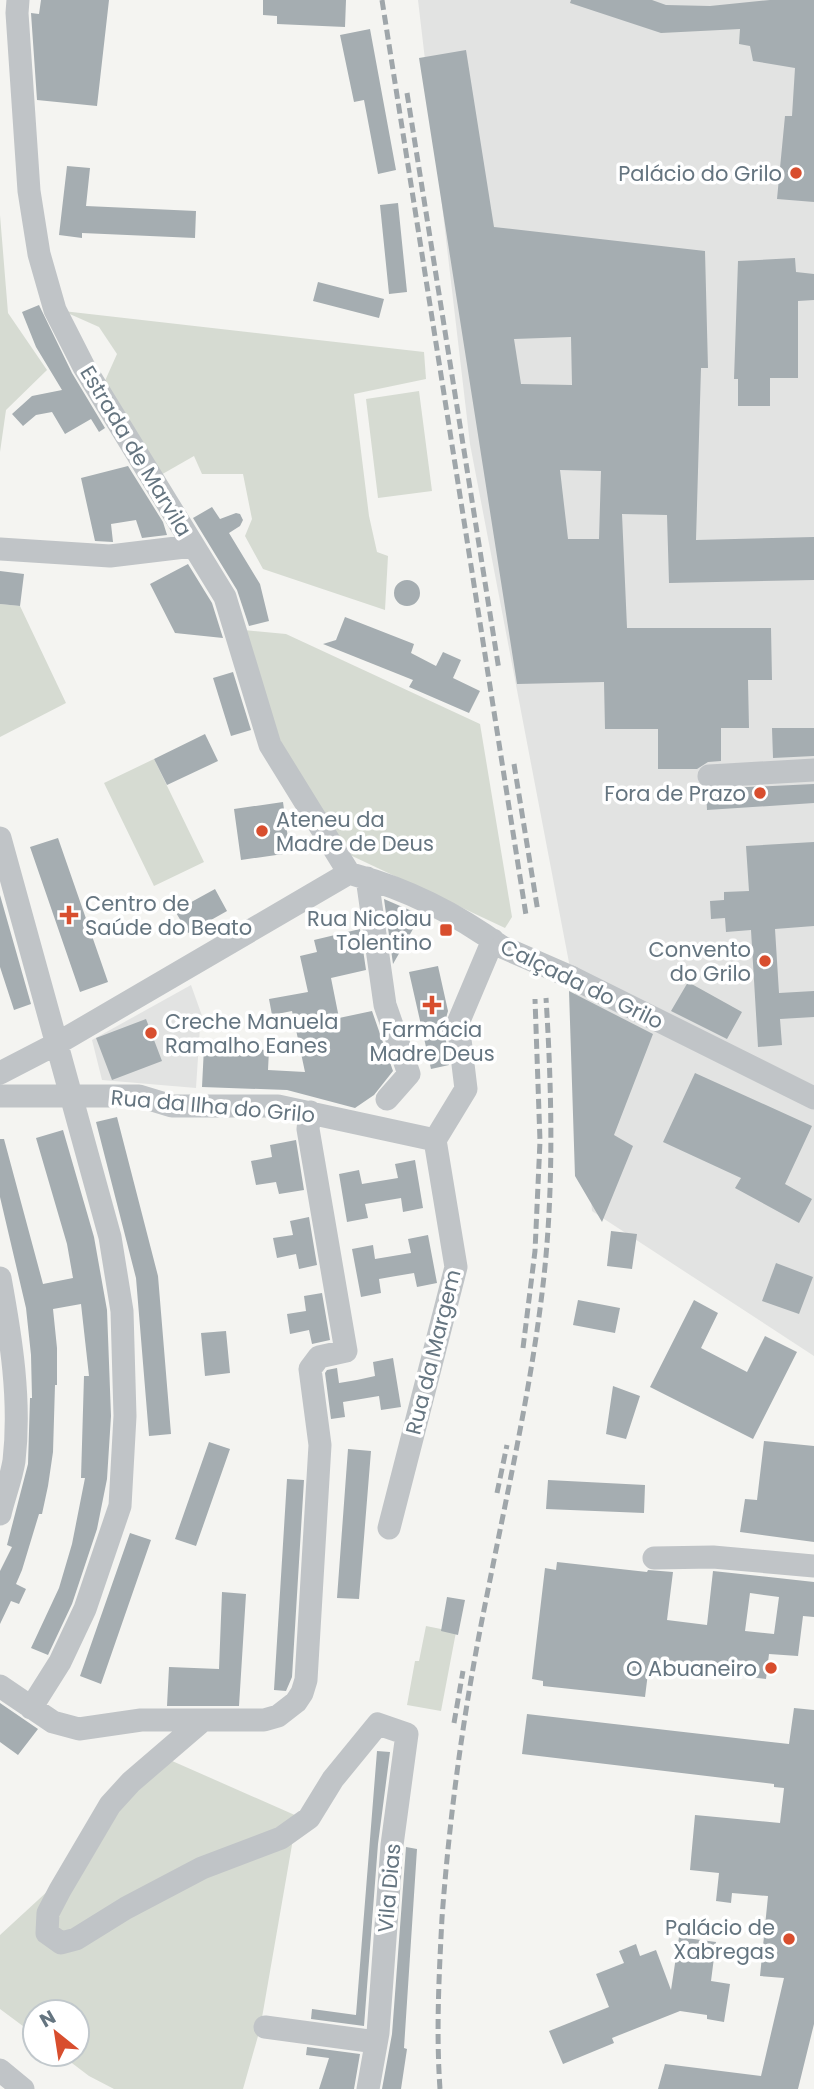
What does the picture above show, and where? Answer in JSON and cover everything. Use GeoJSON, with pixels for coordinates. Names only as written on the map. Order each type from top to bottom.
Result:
{"type":"FeatureCollection","features":[{"type":"Feature","properties":{"kind":"street","name":"Estrada de Marvila"},"geometry":{"type":"LineString","coordinates":[[18,0],[29,191],[39,254],[55,310],[84,367],[225,597],[270,745],[358,875]]}},
{"type":"Feature","properties":{"kind":"street"},"geometry":{"type":"LineString","coordinates":[[0,550],[110,556],[193,546]]}},
{"type":"Feature","properties":{"kind":"street"},"geometry":{"type":"LineString","coordinates":[[709,776],[814,770]]}},
{"type":"Feature","properties":{"kind":"street"},"geometry":{"type":"LineString","coordinates":[[0,838],[110,1237],[122,1311],[125,1416],[120,1506],[85,1609],[60,1661],[32,1708]]}},
{"type":"Feature","properties":{"kind":"street"},"geometry":{"type":"LineString","coordinates":[[0,1073],[358,875],[385,1005],[409,1074],[387,1099]]}},
{"type":"Feature","properties":{"kind":"street","name":"Calçada do Grilo"},"geometry":{"type":"LineString","coordinates":[[358,875],[388,884],[436,907],[497,943],[814,1098]]}},
{"type":"Feature","properties":{"kind":"street"},"geometry":{"type":"LineString","coordinates":[[435,1140],[466,1089],[458,1023],[497,943]]}},
{"type":"Feature","properties":{"kind":"street","name":"Rua da Ilha do Grilo"},"geometry":{"type":"LineString","coordinates":[[0,1096],[139,1096],[172,1106],[278,1106],[435,1140]]}},
{"type":"Feature","properties":{"kind":"street"},"geometry":{"type":"LineString","coordinates":[[0,1685],[62,1726],[79,1729],[141,1720],[255,1721],[278,1716],[296,1702],[306,1680],[320,1445],[310,1369],[319,1357],[346,1351],[308,1129],[310,1112]]}},
{"type":"Feature","properties":{"kind":"street","name":"Rua da Margem"},"geometry":{"type":"LineString","coordinates":[[389,1528],[456,1267],[435,1140]]}},
{"type":"Feature","properties":{"kind":"street"},"geometry":{"type":"LineString","coordinates":[[0,1278],[15,1370],[15,1417],[14,1462],[0,1514]]}},
{"type":"Feature","properties":{"kind":"street"},"geometry":{"type":"LineString","coordinates":[[654,1558],[713,1557],[814,1566]]}},
{"type":"Feature","properties":{"kind":"street","name":"Vila Dias"},"geometry":{"type":"LineString","coordinates":[[202,1721],[131,1782],[110,1805],[48,1913],[47,1933],[61,1943],[76,1939],[126,1908],[202,1868],[281,1838],[309,1818],[333,1779],[378,1724],[407,1734],[392,1845],[376,2042],[368,2089]]}},
{"type":"Feature","properties":{"kind":"street"},"geometry":{"type":"LineString","coordinates":[[265,2026],[376,2042]]}},
{"type":"Feature","properties":{"kind":"street"},"geometry":{"type":"LineString","coordinates":[[0,2070],[23,2089]]}},
{"type":"Feature","properties":{"kind":"shaded area"},"geometry":{"type":"Polygon","coordinates":[[[418,0],[814,0],[814,1356],[592,1211],[575,994],[470,444],[418,0]]]}},
{"type":"Feature","properties":{"kind":"shaded area"},"geometry":{"type":"Polygon","coordinates":[[[0,215],[8,313],[47,370],[6,410],[0,452],[0,215]]]}},
{"type":"Feature","properties":{"kind":"shaded area"},"geometry":{"type":"Polygon","coordinates":[[[63,311],[424,352],[426,379],[354,394],[369,516],[377,552],[388,556],[385,610],[263,569],[245,536],[252,519],[243,474],[202,474],[194,456],[159,476],[104,383],[117,354],[99,327],[63,311]]]}},
{"type":"Feature","properties":{"kind":"shaded area"},"geometry":{"type":"Polygon","coordinates":[[[419,391],[432,491],[378,498],[366,399],[419,391]]]}},
{"type":"Feature","properties":{"kind":"shaded area"},"geometry":{"type":"Polygon","coordinates":[[[0,604],[20,606],[66,703],[0,737],[0,604]]]}},
{"type":"Feature","properties":{"kind":"shaded area"},"geometry":{"type":"Polygon","coordinates":[[[244,630],[286,634],[480,724],[512,917],[505,928],[350,855],[272,733],[244,630]]]}},
{"type":"Feature","properties":{"kind":"shaded area"},"geometry":{"type":"Polygon","coordinates":[[[154,759],[204,862],[154,886],[104,783],[154,759]]]}},
{"type":"Feature","properties":{"kind":"shaded area","name":"Creche Manuela Ramalho Eanes"},"geometry":{"type":"Polygon","coordinates":[[[191,985],[206,1027],[200,1027],[196,1088],[102,1080],[92,1040],[191,985]]]}},
{"type":"Feature","properties":{"kind":"shaded area"},"geometry":{"type":"Polygon","coordinates":[[[426,1626],[456,1632],[441,1711],[407,1705],[415,1661],[419,1661],[426,1626]]]}},
{"type":"Feature","properties":{"kind":"shaded area"},"geometry":{"type":"Polygon","coordinates":[[[154,1753],[297,1816],[260,2029],[243,2089],[114,2089],[78,2068],[91,2068],[91,1998],[21,1998],[21,2025],[0,2009],[0,1935],[50,1889],[154,1753]]]}},
{"type":"Feature","properties":{"kind":"building"},"geometry":{"type":"Polygon","coordinates":[[[41,0],[109,0],[97,106],[37,100],[31,13],[39,14],[41,0]]]}},
{"type":"Feature","properties":{"kind":"building"},"geometry":{"type":"Polygon","coordinates":[[[263,0],[346,0],[345,27],[277,24],[277,16],[263,15],[263,0]]]}},
{"type":"Feature","properties":{"kind":"building"},"geometry":{"type":"Polygon","coordinates":[[[571,0],[652,0],[666,5],[710,6],[770,0],[814,0],[814,202],[777,199],[785,116],[792,116],[795,68],[753,61],[750,46],[739,44],[740,29],[661,33],[570,3],[571,0]]]}},
{"type":"Feature","properties":{"kind":"building"},"geometry":{"type":"Polygon","coordinates":[[[370,29],[396,170],[378,174],[364,100],[354,102],[340,35],[370,29]]]}},
{"type":"Feature","properties":{"kind":"building"},"geometry":{"type":"Polygon","coordinates":[[[466,50],[494,227],[705,251],[708,368],[701,368],[696,540],[814,537],[814,580],[669,583],[667,515],[622,514],[627,628],[771,628],[772,680],[748,680],[749,728],[721,728],[721,761],[708,762],[697,769],[658,769],[658,729],[605,729],[604,682],[517,684],[419,58],[466,50]],[[571,337],[514,339],[521,384],[572,385],[571,337]],[[560,470],[568,539],[599,539],[601,471],[560,470]]]}},
{"type":"Feature","properties":{"kind":"building"},"geometry":{"type":"Polygon","coordinates":[[[67,166],[90,168],[86,206],[196,211],[195,238],[82,233],[82,238],[59,235],[67,166]]]}},
{"type":"Feature","properties":{"kind":"building"},"geometry":{"type":"Polygon","coordinates":[[[398,203],[407,292],[389,294],[380,205],[398,203]]]}},
{"type":"Feature","properties":{"kind":"building"},"geometry":{"type":"Polygon","coordinates":[[[795,258],[796,272],[814,274],[814,300],[798,301],[798,378],[770,378],[770,406],[738,406],[738,379],[734,379],[738,261],[795,258]]]}},
{"type":"Feature","properties":{"kind":"building"},"geometry":{"type":"Polygon","coordinates":[[[318,282],[384,299],[379,318],[313,301],[318,282]]]}},
{"type":"Feature","properties":{"kind":"building"},"geometry":{"type":"Polygon","coordinates":[[[39,305],[72,373],[105,428],[99,432],[91,419],[65,434],[52,412],[36,415],[23,426],[12,414],[32,396],[62,390],[36,347],[22,312],[39,305]]]}},
{"type":"Feature","properties":{"kind":"building"},"geometry":{"type":"Polygon","coordinates":[[[128,466],[163,522],[167,535],[142,538],[136,520],[111,524],[113,542],[95,541],[81,478],[128,466]]]}},
{"type":"Feature","properties":{"kind":"building"},"geometry":{"type":"Polygon","coordinates":[[[212,507],[220,519],[236,513],[240,514],[243,520],[240,526],[229,533],[260,584],[269,621],[249,626],[237,590],[193,518],[212,507]]]}},
{"type":"Feature","properties":{"kind":"building"},"geometry":{"type":"Polygon","coordinates":[[[188,564],[212,603],[223,638],[175,633],[150,584],[188,564]]]}},
{"type":"Feature","properties":{"kind":"building"},"geometry":{"type":"Polygon","coordinates":[[[0,571],[24,574],[20,606],[0,604],[0,571]]]}},
{"type":"Feature","properties":{"kind":"building"},"geometry":{"type":"Polygon","coordinates":[[[407,580],[416,584],[420,593],[416,602],[407,606],[398,602],[394,593],[398,584],[407,580]]]}},
{"type":"Feature","properties":{"kind":"building"},"geometry":{"type":"Polygon","coordinates":[[[345,617],[414,644],[411,653],[436,666],[443,652],[461,660],[453,678],[480,691],[469,713],[409,687],[413,680],[323,644],[336,640],[345,617]]]}},
{"type":"Feature","properties":{"kind":"building"},"geometry":{"type":"Polygon","coordinates":[[[233,672],[251,730],[231,736],[213,678],[233,672]]]}},
{"type":"Feature","properties":{"kind":"building"},"geometry":{"type":"Polygon","coordinates":[[[772,728],[814,728],[814,756],[773,758],[772,728]]]}},
{"type":"Feature","properties":{"kind":"building"},"geometry":{"type":"Polygon","coordinates":[[[205,734],[218,761],[167,785],[154,759],[205,734]]]}},
{"type":"Feature","properties":{"kind":"building","name":"Fora de Prazo"},"geometry":{"type":"Polygon","coordinates":[[[814,784],[814,803],[707,810],[706,789],[814,784]]]}},
{"type":"Feature","properties":{"kind":"building","name":"Ateneu da Madre de Deus"},"geometry":{"type":"Polygon","coordinates":[[[283,802],[290,853],[241,860],[234,809],[283,802]]]}},
{"type":"Feature","properties":{"kind":"building","name":"Centro de Saúde do Beato"},"geometry":{"type":"Polygon","coordinates":[[[58,838],[108,982],[80,992],[30,847],[58,838]]]}},
{"type":"Feature","properties":{"kind":"building","name":"Convento do Grilo"},"geometry":{"type":"Polygon","coordinates":[[[814,842],[814,926],[775,929],[779,993],[814,991],[814,1017],[780,1019],[782,1045],[758,1047],[751,930],[726,932],[725,918],[711,919],[710,901],[724,900],[724,892],[749,891],[746,846],[814,842]]]}},
{"type":"Feature","properties":{"kind":"building"},"geometry":{"type":"Polygon","coordinates":[[[215,889],[227,911],[188,933],[175,911],[215,889]]]}},
{"type":"Feature","properties":{"kind":"building"},"geometry":{"type":"Polygon","coordinates":[[[0,895],[31,1004],[14,1010],[0,967],[0,895]]]}},
{"type":"Feature","properties":{"kind":"building"},"geometry":{"type":"Polygon","coordinates":[[[384,899],[421,915],[393,964],[384,899]]]}},
{"type":"Feature","properties":{"kind":"building"},"geometry":{"type":"Polygon","coordinates":[[[360,929],[366,970],[331,978],[339,1018],[372,1011],[393,1071],[374,1095],[355,1108],[287,1090],[202,1087],[204,1047],[269,1050],[268,1070],[305,1072],[292,1011],[272,1015],[269,999],[308,992],[300,956],[317,952],[314,940],[360,929]]]}},
{"type":"Feature","properties":{"kind":"building"},"geometry":{"type":"Polygon","coordinates":[[[438,966],[448,1011],[444,1025],[449,1065],[431,1069],[409,972],[438,966]]]}},
{"type":"Feature","properties":{"kind":"building"},"geometry":{"type":"Polygon","coordinates":[[[688,982],[742,1012],[727,1039],[671,1011],[688,982]]]}},
{"type":"Feature","properties":{"kind":"building"},"geometry":{"type":"Polygon","coordinates":[[[569,991],[653,1034],[614,1135],[633,1146],[602,1222],[575,1176],[569,991]]]}},
{"type":"Feature","properties":{"kind":"building"},"geometry":{"type":"Polygon","coordinates":[[[146,1019],[162,1061],[112,1080],[96,1038],[146,1019]]]}},
{"type":"Feature","properties":{"kind":"building"},"geometry":{"type":"Polygon","coordinates":[[[695,1073],[812,1126],[785,1184],[812,1199],[799,1223],[735,1188],[741,1178],[663,1142],[695,1073]]]}},
{"type":"Feature","properties":{"kind":"building"},"geometry":{"type":"Polygon","coordinates":[[[117,1117],[158,1276],[171,1434],[149,1436],[136,1278],[96,1122],[117,1117]]]}},
{"type":"Feature","properties":{"kind":"building"},"geometry":{"type":"Polygon","coordinates":[[[63,1130],[94,1237],[107,1310],[111,1416],[107,1479],[97,1529],[72,1604],[48,1655],[31,1648],[59,1588],[72,1544],[85,1478],[81,1478],[84,1376],[89,1376],[81,1304],[53,1309],[57,1385],[48,1486],[42,1514],[39,1514],[16,1584],[26,1589],[19,1604],[11,1601],[0,1624],[0,1571],[12,1547],[7,1545],[28,1464],[32,1398],[26,1308],[0,1197],[0,1139],[4,1139],[43,1284],[73,1278],[67,1244],[36,1138],[63,1130]]]}},
{"type":"Feature","properties":{"kind":"building"},"geometry":{"type":"Polygon","coordinates":[[[296,1140],[304,1190],[279,1194],[276,1182],[256,1185],[251,1161],[272,1157],[270,1145],[296,1140]]]}},
{"type":"Feature","properties":{"kind":"building"},"geometry":{"type":"Polygon","coordinates":[[[415,1160],[423,1208],[403,1212],[401,1198],[365,1204],[368,1218],[347,1222],[339,1174],[359,1170],[362,1184],[398,1178],[395,1164],[415,1160]]]}},
{"type":"Feature","properties":{"kind":"building"},"geometry":{"type":"Polygon","coordinates":[[[309,1217],[317,1265],[299,1269],[296,1254],[277,1258],[273,1238],[293,1235],[290,1221],[309,1217]]]}},
{"type":"Feature","properties":{"kind":"building"},"geometry":{"type":"Polygon","coordinates":[[[611,1231],[637,1234],[632,1269],[607,1266],[611,1231]]]}},
{"type":"Feature","properties":{"kind":"building"},"geometry":{"type":"Polygon","coordinates":[[[428,1235],[437,1283],[417,1287],[414,1273],[379,1279],[381,1293],[361,1297],[352,1249],[373,1245],[375,1259],[411,1253],[408,1239],[428,1235]]]}},
{"type":"Feature","properties":{"kind":"building"},"geometry":{"type":"Polygon","coordinates":[[[776,1263],[813,1277],[799,1314],[762,1301],[776,1263]]]}},
{"type":"Feature","properties":{"kind":"building"},"geometry":{"type":"Polygon","coordinates":[[[322,1293],[330,1340],[312,1344],[309,1330],[290,1334],[287,1314],[306,1311],[304,1296],[322,1293]]]}},
{"type":"Feature","properties":{"kind":"building"},"geometry":{"type":"Polygon","coordinates":[[[578,1300],[620,1308],[615,1333],[573,1325],[578,1300]]]}},
{"type":"Feature","properties":{"kind":"building"},"geometry":{"type":"Polygon","coordinates":[[[694,1300],[718,1313],[701,1348],[747,1372],[765,1336],[797,1352],[753,1439],[650,1387],[694,1300]]]}},
{"type":"Feature","properties":{"kind":"building"},"geometry":{"type":"Polygon","coordinates":[[[226,1331],[230,1373],[205,1376],[201,1333],[226,1331]]]}},
{"type":"Feature","properties":{"kind":"building"},"geometry":{"type":"Polygon","coordinates":[[[393,1358],[401,1407],[381,1410],[379,1396],[343,1402],[345,1417],[331,1419],[325,1373],[327,1370],[337,1368],[339,1383],[357,1380],[375,1376],[373,1362],[393,1358]]]}},
{"type":"Feature","properties":{"kind":"building"},"geometry":{"type":"Polygon","coordinates":[[[613,1386],[640,1396],[626,1439],[606,1434],[613,1386]]]}},
{"type":"Feature","properties":{"kind":"building"},"geometry":{"type":"Polygon","coordinates":[[[764,1441],[814,1446],[814,1542],[740,1532],[745,1499],[757,1500],[764,1441]]]}},
{"type":"Feature","properties":{"kind":"building"},"geometry":{"type":"Polygon","coordinates":[[[209,1442],[230,1449],[196,1546],[175,1539],[209,1442]]]}},
{"type":"Feature","properties":{"kind":"building"},"geometry":{"type":"Polygon","coordinates":[[[348,1449],[371,1451],[359,1599],[337,1598],[348,1449]]]}},
{"type":"Feature","properties":{"kind":"building"},"geometry":{"type":"Polygon","coordinates":[[[287,1479],[304,1480],[292,1677],[286,1691],[274,1690],[287,1479]]]}},
{"type":"Feature","properties":{"kind":"building"},"geometry":{"type":"Polygon","coordinates":[[[548,1480],[645,1485],[644,1513],[546,1509],[548,1480]]]}},
{"type":"Feature","properties":{"kind":"building"},"geometry":{"type":"Polygon","coordinates":[[[130,1533],[151,1540],[101,1684],[80,1676],[130,1533]]]}},
{"type":"Feature","properties":{"kind":"building"},"geometry":{"type":"Polygon","coordinates":[[[557,1562],[647,1572],[673,1572],[667,1620],[707,1625],[713,1571],[814,1582],[814,1617],[803,1616],[798,1656],[769,1654],[766,1679],[649,1665],[645,1697],[543,1686],[543,1681],[532,1679],[545,1568],[556,1570],[557,1562]],[[750,1593],[745,1631],[774,1634],[779,1597],[750,1593]]]}},
{"type":"Feature","properties":{"kind":"building"},"geometry":{"type":"Polygon","coordinates":[[[222,1592],[246,1594],[239,1706],[167,1706],[169,1667],[219,1669],[222,1592]]]}},
{"type":"Feature","properties":{"kind":"building"},"geometry":{"type":"Polygon","coordinates":[[[447,1597],[465,1600],[458,1635],[441,1631],[447,1597]]]}},
{"type":"Feature","properties":{"kind":"building"},"geometry":{"type":"Polygon","coordinates":[[[0,1703],[38,1729],[18,1755],[0,1742],[0,1703]]]}},
{"type":"Feature","properties":{"kind":"building"},"geometry":{"type":"Polygon","coordinates":[[[794,1708],[814,1710],[814,2024],[798,2089],[658,2089],[665,2064],[761,2076],[784,1978],[760,1976],[768,1896],[732,1893],[731,1903],[716,1901],[719,1873],[690,1870],[695,1815],[780,1823],[784,1788],[774,1787],[774,1784],[522,1754],[527,1714],[789,1744],[794,1708]]]}},
{"type":"Feature","properties":{"kind":"building"},"geometry":{"type":"Polygon","coordinates":[[[377,1751],[390,1752],[378,1844],[364,2026],[311,2019],[312,2009],[356,2015],[377,1751]]]}},
{"type":"Feature","properties":{"kind":"building"},"geometry":{"type":"Polygon","coordinates":[[[406,1847],[417,1849],[404,2048],[407,2049],[401,2089],[382,2089],[392,2034],[406,1847]]]}},
{"type":"Feature","properties":{"kind":"building"},"geometry":{"type":"Polygon","coordinates":[[[679,1937],[716,1942],[711,1981],[730,1984],[724,2022],[707,2019],[707,2015],[680,2011],[612,2038],[614,2043],[563,2064],[549,2031],[609,2007],[596,1974],[624,1963],[619,1951],[636,1944],[640,1956],[656,1950],[671,1990],[679,1937]]]}},
{"type":"Feature","properties":{"kind":"building"},"geometry":{"type":"Polygon","coordinates":[[[307,2047],[360,2054],[354,2089],[319,2089],[329,2058],[306,2055],[307,2047]]]}},
{"type":"Feature","properties":{"kind":"railway"},"geometry":{"type":"LineString","coordinates":[[382,0],[526,915]]}},
{"type":"Feature","properties":{"kind":"railway"},"geometry":{"type":"LineString","coordinates":[[407,93],[499,670]]}},
{"type":"Feature","properties":{"kind":"railway"},"geometry":{"type":"LineString","coordinates":[[514,764],[538,912]]}},
{"type":"Feature","properties":{"kind":"railway"},"geometry":{"type":"LineString","coordinates":[[440,2089],[438,2025],[442,1918],[459,1756],[479,1635],[532,1363],[547,1249],[551,1142],[546,998]]}},
{"type":"Feature","properties":{"kind":"railway"},"geometry":{"type":"LineString","coordinates":[[523,1348],[535,1251],[540,1141],[535,999]]}},
{"type":"Feature","properties":{"kind":"railway"},"geometry":{"type":"LineString","coordinates":[[497,1493],[507,1445]]}},
{"type":"Feature","properties":{"kind":"railway"},"geometry":{"type":"LineString","coordinates":[[454,1723],[463,1671]]}},
{"type":"Feature","properties":{"kind":"place","name":"Palácio do Grilo"},"geometry":{"type":"Point","coordinates":[796,173]}},
{"type":"Feature","properties":{"kind":"place","name":"Fora de Prazo"},"geometry":{"type":"Point","coordinates":[760,793]}},
{"type":"Feature","properties":{"kind":"place","name":"Ateneu da Madre de Deus"},"geometry":{"type":"Point","coordinates":[262,831]}},
{"type":"Feature","properties":{"kind":"place","name":"Centro de Saúde do Beato"},"geometry":{"type":"Point","coordinates":[69,915]}},
{"type":"Feature","properties":{"kind":"place","name":"Rua Nicolau Tolentino"},"geometry":{"type":"Point","coordinates":[446,930]}},
{"type":"Feature","properties":{"kind":"place","name":"Convento do Grilo"},"geometry":{"type":"Point","coordinates":[765,961]}},
{"type":"Feature","properties":{"kind":"place","name":"Farmácia Madre Deus"},"geometry":{"type":"Point","coordinates":[432,1005]}},
{"type":"Feature","properties":{"kind":"place","name":"Creche Manuela Ramalho Eanes"},"geometry":{"type":"Point","coordinates":[151,1033]}},
{"type":"Feature","properties":{"kind":"place","name":"O Abuaneiro"},"geometry":{"type":"Point","coordinates":[771,1668]}},
{"type":"Feature","properties":{"kind":"place","name":"Palácio de Xabregas"},"geometry":{"type":"Point","coordinates":[789,1939]}}]}
